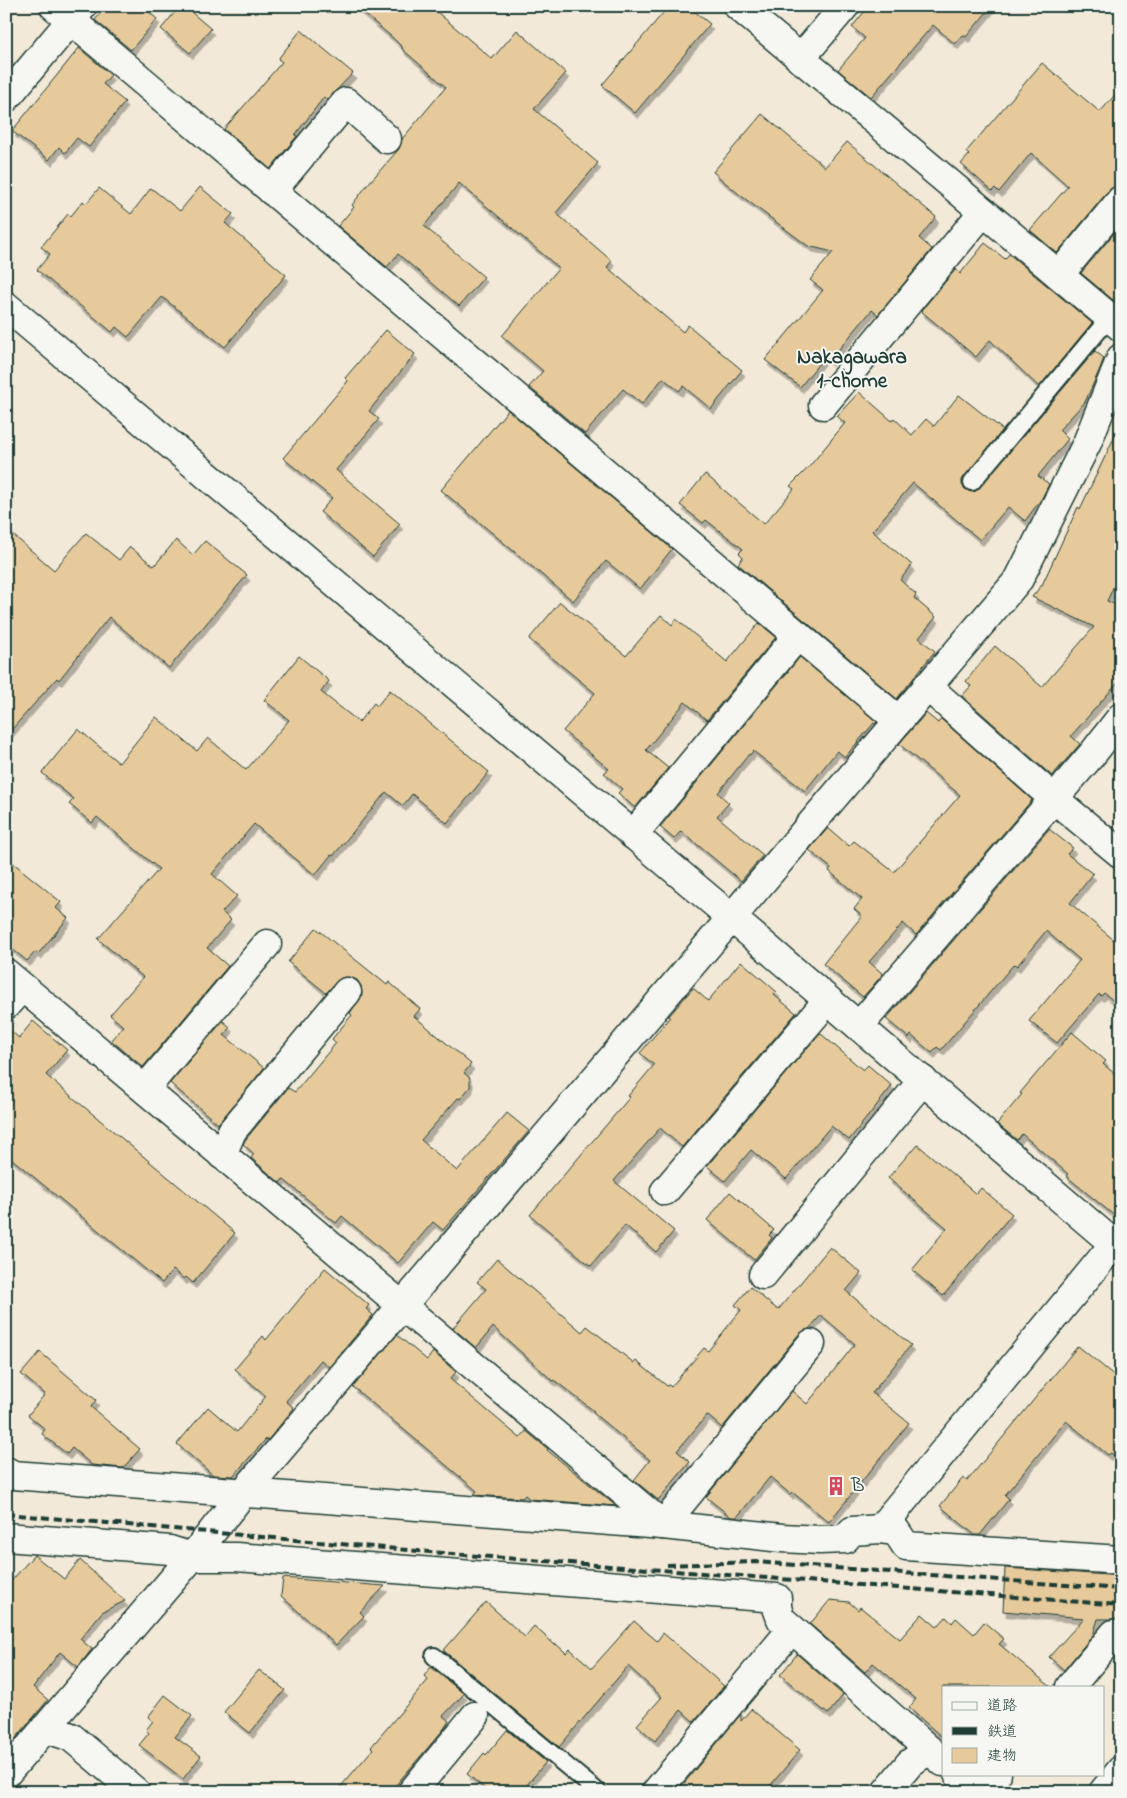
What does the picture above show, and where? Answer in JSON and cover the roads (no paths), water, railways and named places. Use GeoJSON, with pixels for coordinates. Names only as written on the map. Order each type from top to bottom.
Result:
{"type":"FeatureCollection","features":[{"type":"Feature","properties":{"kind":"street"},"geometry":{"type":"LineString","coordinates":[[738,6],[1115,322]]}},
{"type":"Feature","properties":{"kind":"street"},"geometry":{"type":"LineString","coordinates":[[800,59],[845,6]]}},
{"type":"Feature","properties":{"kind":"street"},"geometry":{"type":"LineString","coordinates":[[6,98],[69,11],[272,191],[898,720]]}},
{"type":"Feature","properties":{"kind":"street"},"geometry":{"type":"LineString","coordinates":[[272,191],[346,102],[387,138]]}},
{"type":"Feature","properties":{"kind":"street"},"geometry":{"type":"LineString","coordinates":[[1059,275],[1121,200]]}},
{"type":"Feature","properties":{"kind":"street"},"geometry":{"type":"LineString","coordinates":[[823,405],[983,212]]}},
{"type":"Feature","properties":{"kind":"street"},"geometry":{"type":"LineString","coordinates":[[6,306],[1118,1243],[880,1529]]}},
{"type":"Feature","properties":{"kind":"street"},"geometry":{"type":"LineString","coordinates":[[6,1774],[192,1557],[243,1493],[1019,579],[1087,443],[1121,358]]}},
{"type":"Feature","properties":{"kind":"street"},"geometry":{"type":"LineString","coordinates":[[633,834],[798,635]]}},
{"type":"Feature","properties":{"kind":"street"},"geometry":{"type":"LineString","coordinates":[[927,686],[1053,798],[1121,854]]}},
{"type":"Feature","properties":{"kind":"street"},"geometry":{"type":"LineString","coordinates":[[859,1026],[1094,752],[1121,717]]}},
{"type":"Feature","properties":{"kind":"street"},"geometry":{"type":"LineString","coordinates":[[145,1089],[267,944]]}},
{"type":"Feature","properties":{"kind":"street"},"geometry":{"type":"LineString","coordinates":[[12,988],[145,1089],[663,1525]]}},
{"type":"Feature","properties":{"kind":"street"},"geometry":{"type":"LineString","coordinates":[[222,1155],[232,1131],[347,992]]}},
{"type":"Feature","properties":{"kind":"street"},"geometry":{"type":"LineString","coordinates":[[665,1190],[828,1000]]}},
{"type":"Feature","properties":{"kind":"street"},"geometry":{"type":"LineString","coordinates":[[763,1274],[923,1080]]}},
{"type":"Feature","properties":{"kind":"street"},"geometry":{"type":"LineString","coordinates":[[663,1525],[811,1344]]}},
{"type":"Feature","properties":{"kind":"street"},"geometry":{"type":"LineString","coordinates":[[6,1471],[13,1475],[663,1525],[782,1538],[845,1539],[852,1531],[896,1530],[906,1546],[1121,1560]]}},
{"type":"Feature","properties":{"kind":"street"},"geometry":{"type":"LineString","coordinates":[[6,1537],[170,1550],[192,1557],[236,1557],[777,1598],[777,1608],[781,1619],[936,1756]]}},
{"type":"Feature","properties":{"kind":"street"},"geometry":{"type":"LineString","coordinates":[[656,1792],[792,1629]]}},
{"type":"Feature","properties":{"kind":"street"},"geometry":{"type":"LineString","coordinates":[[1071,1686],[1114,1634]]}},
{"type":"Feature","properties":{"kind":"street"},"geometry":{"type":"LineString","coordinates":[[412,1792],[475,1716]]}},
{"type":"Feature","properties":{"kind":"street"},"geometry":{"type":"LineString","coordinates":[[45,1728],[71,1736],[136,1792]]}},
{"type":"Feature","properties":{"kind":"street"},"geometry":{"type":"LineString","coordinates":[[886,1792],[910,1763],[936,1756]]}},
{"type":"Feature","properties":{"kind":"street"},"geometry":{"type":"LineString","coordinates":[[1103,1792],[1121,1770]]}},
{"type":"Feature","properties":{"kind":"street"},"geometry":{"type":"LineString","coordinates":[[960,1776],[979,1792]]}},
{"type":"Feature","properties":{"kind":"street"},"geometry":{"type":"LineString","coordinates":[[983,1792],[996,1776]]}},
{"type":"Feature","properties":{"kind":"lane"},"geometry":{"type":"LineString","coordinates":[[972,482],[1115,322]]}},
{"type":"Feature","properties":{"kind":"lane"},"geometry":{"type":"LineString","coordinates":[[434,1656],[598,1792]]}},
{"type":"Feature","properties":{"kind":"railway"},"geometry":{"type":"LineString","coordinates":[[6,1514],[452,1554],[1121,1605]]}},
{"type":"Feature","properties":{"kind":"railway"},"geometry":{"type":"LineString","coordinates":[[667,1565],[755,1562],[1121,1589]]}},
{"type":"Feature","properties":{"kind":"place","name":"B"},"geometry":{"type":"Point","coordinates":[836,1486]}},
{"type":"Feature","properties":{"kind":"district","name":"Nakagawara 1-chome"},"geometry":{"type":"Point","coordinates":[852,370]}}]}
